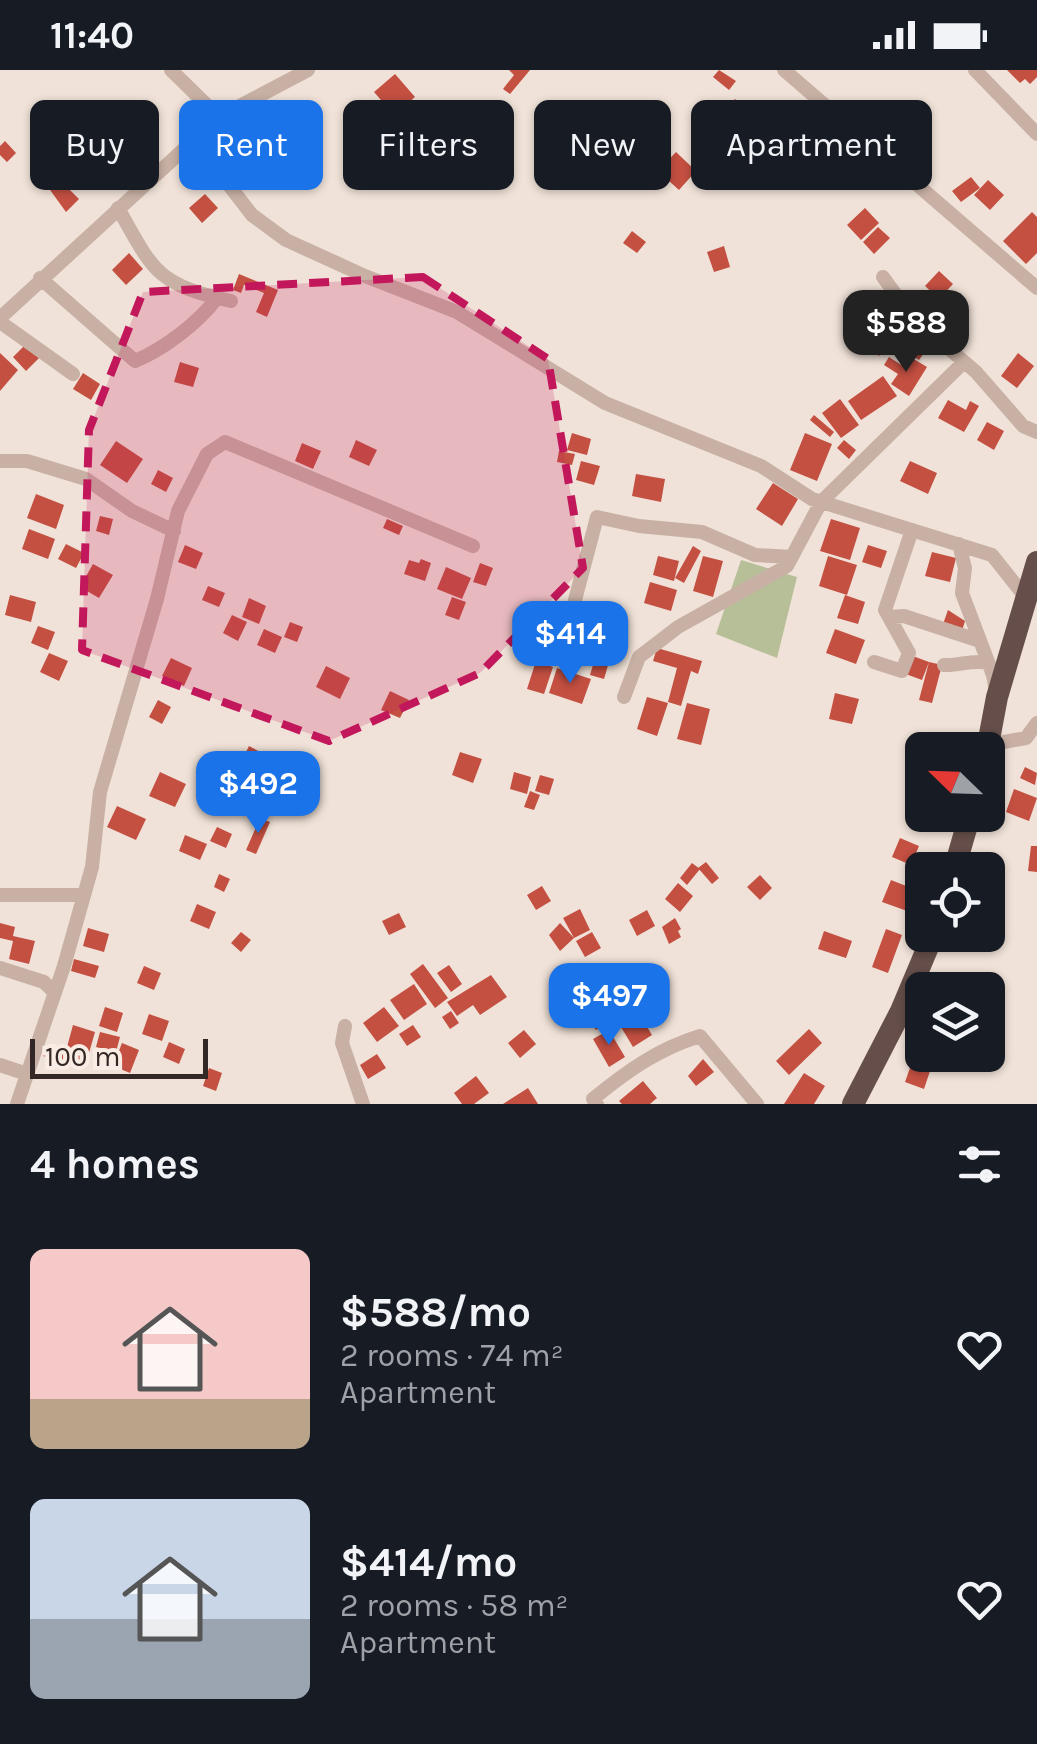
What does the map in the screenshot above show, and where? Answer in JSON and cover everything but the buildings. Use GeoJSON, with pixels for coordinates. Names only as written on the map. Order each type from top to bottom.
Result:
{"type":"FeatureCollection","features":[{"type":"Feature","properties":{"kind":"highway"},"geometry":{"type":"LineString","coordinates":[[991,732],[997,697],[1037,562]]}},
{"type":"Feature","properties":{"kind":"highway"},"geometry":{"type":"LineString","coordinates":[[853,1104],[901,1011],[926,952]]}},
{"type":"Feature","properties":{"kind":"street"},"geometry":{"type":"LineString","coordinates":[[172,70],[201,100]]}},
{"type":"Feature","properties":{"kind":"street"},"geometry":{"type":"LineString","coordinates":[[252,100],[308,70]]}},
{"type":"Feature","properties":{"kind":"street"},"geometry":{"type":"LineString","coordinates":[[784,70],[1037,288]]}},
{"type":"Feature","properties":{"kind":"street"},"geometry":{"type":"LineString","coordinates":[[976,70],[1037,134]]}},
{"type":"Feature","properties":{"kind":"street"},"geometry":{"type":"LineString","coordinates":[[73,374],[0,320],[40,278],[179,153]]}},
{"type":"Feature","properties":{"kind":"street"},"geometry":{"type":"LineString","coordinates":[[233,190],[252,215],[286,240],[458,312],[606,403],[761,466],[821,502],[992,555],[1027,599]]}},
{"type":"Feature","properties":{"kind":"street"},"geometry":{"type":"LineString","coordinates":[[40,278],[135,361],[224,300],[187,291],[152,268],[118,208]]}},
{"type":"Feature","properties":{"kind":"street"},"geometry":{"type":"LineString","coordinates":[[883,278],[912,317],[964,362],[1023,426],[1037,432]]}},
{"type":"Feature","properties":{"kind":"street"},"geometry":{"type":"LineString","coordinates":[[624,697],[639,657],[678,627],[787,566],[821,502],[964,362]]}},
{"type":"Feature","properties":{"kind":"street"},"geometry":{"type":"LineString","coordinates":[[17,1104],[55,994],[93,862],[100,792],[178,511],[207,454],[225,442],[472,546]]}},
{"type":"Feature","properties":{"kind":"street"},"geometry":{"type":"LineString","coordinates":[[0,461],[27,461],[86,478],[132,511],[174,531]]}},
{"type":"Feature","properties":{"kind":"street"},"geometry":{"type":"LineString","coordinates":[[564,630],[597,517],[702,532],[755,555],[792,556]]}},
{"type":"Feature","properties":{"kind":"street"},"geometry":{"type":"LineString","coordinates":[[874,662],[902,671],[909,654],[885,610],[912,530]]}},
{"type":"Feature","properties":{"kind":"street"},"geometry":{"type":"LineString","coordinates":[[959,544],[965,568],[962,593],[997,697]]}},
{"type":"Feature","properties":{"kind":"street"},"geometry":{"type":"LineString","coordinates":[[889,617],[904,616],[978,640]]}},
{"type":"Feature","properties":{"kind":"street"},"geometry":{"type":"LineString","coordinates":[[944,665],[976,660],[988,663]]}},
{"type":"Feature","properties":{"kind":"street"},"geometry":{"type":"LineString","coordinates":[[1005,743],[1032,736],[1037,723]]}},
{"type":"Feature","properties":{"kind":"street"},"geometry":{"type":"LineString","coordinates":[[0,894],[82,895]]}},
{"type":"Feature","properties":{"kind":"street"},"geometry":{"type":"LineString","coordinates":[[0,968],[44,982],[55,994]]}},
{"type":"Feature","properties":{"kind":"street"},"geometry":{"type":"LineString","coordinates":[[345,1026],[342,1043],[363,1104]]}},
{"type":"Feature","properties":{"kind":"street"},"geometry":{"type":"LineString","coordinates":[[597,1104],[593,1099],[620,1077],[664,1048],[700,1036],[757,1104]]}},
{"type":"Feature","properties":{"kind":"street"},"geometry":{"type":"LineString","coordinates":[[0,1065],[27,1074]]}},
{"type":"Feature","properties":{"kind":"highlighted area"},"geometry":{"type":"Polygon","coordinates":[[[423,277],[548,359],[583,568],[480,673],[329,741],[82,650],[89,430],[143,292],[423,277]]]}},
{"type":"Feature","properties":{"kind":"green space"},"geometry":{"type":"Polygon","coordinates":[[[741,560],[797,577],[777,658],[716,634],[741,560]]]}}]}
